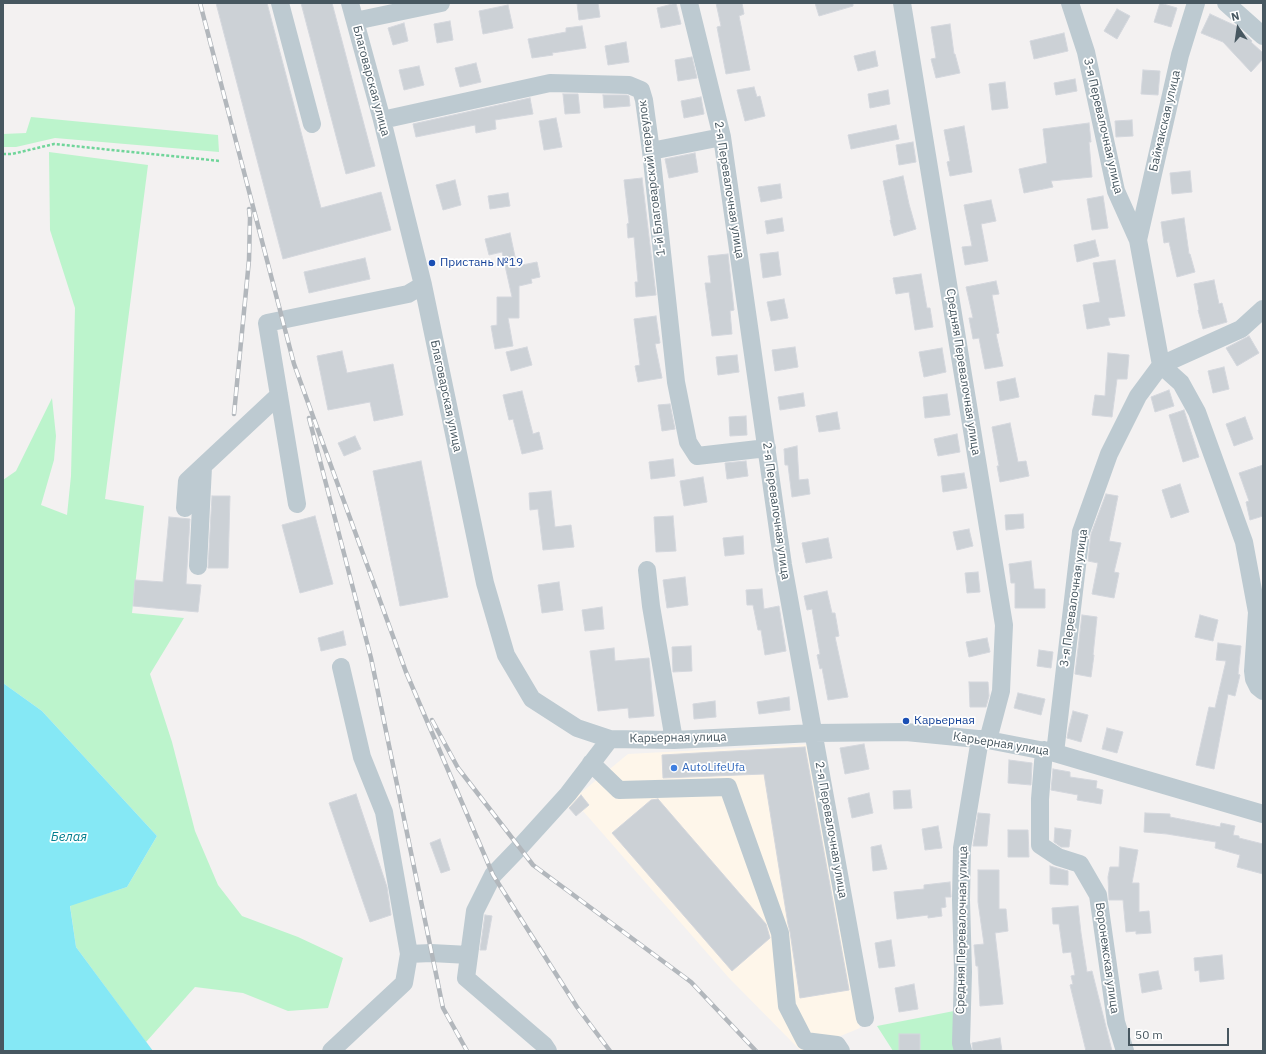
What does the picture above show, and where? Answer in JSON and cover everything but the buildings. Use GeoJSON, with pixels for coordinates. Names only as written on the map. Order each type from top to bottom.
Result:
{"type":"FeatureCollection","features":[{"type":"Feature","properties":{"kind":"street"},"geometry":{"type":"LineString","coordinates":[[280,3],[312,124]]}},
{"type":"Feature","properties":{"kind":"street","name":"Благоварская улица"},"geometry":{"type":"LineString","coordinates":[[350,3],[382,120],[423,285],[485,583],[506,655],[532,699],[577,728],[610,739]]}},
{"type":"Feature","properties":{"kind":"street"},"geometry":{"type":"LineString","coordinates":[[355,21],[441,3]]}},
{"type":"Feature","properties":{"kind":"street","name":"2-я Перевалочная улица"},"geometry":{"type":"LineString","coordinates":[[689,3],[722,137],[783,565],[865,1018]]}},
{"type":"Feature","properties":{"kind":"street","name":"Средняя Перевалочная улица"},"geometry":{"type":"LineString","coordinates":[[902,3],[1004,625],[1002,691],[984,740],[962,848],[961,900],[963,972],[961,1043],[963,1051]]}},
{"type":"Feature","properties":{"kind":"street","name":"3-я Перевалочная улица"},"geometry":{"type":"LineString","coordinates":[[1049,751],[1081,532],[1109,454],[1138,396],[1161,365],[1138,240],[1116,191],[1086,52],[1070,3]]}},
{"type":"Feature","properties":{"kind":"street","name":"Баймакская улица"},"geometry":{"type":"LineString","coordinates":[[1138,240],[1180,55],[1196,3]]}},
{"type":"Feature","properties":{"kind":"street"},"geometry":{"type":"LineString","coordinates":[[1226,3],[1263,36]]}},
{"type":"Feature","properties":{"kind":"street","name":"1-й Благоварский переулок"},"geometry":{"type":"LineString","coordinates":[[382,120],[550,83],[629,85],[642,90],[651,151],[676,382],[688,442],[697,456],[766,448]]}},
{"type":"Feature","properties":{"kind":"street"},"geometry":{"type":"LineString","coordinates":[[651,151],[722,137]]}},
{"type":"Feature","properties":{"kind":"street"},"geometry":{"type":"LineString","coordinates":[[297,504],[267,323],[408,294],[423,285]]}},
{"type":"Feature","properties":{"kind":"street"},"geometry":{"type":"LineString","coordinates":[[1263,309],[1241,328],[1161,365],[1181,383],[1197,412],[1244,542],[1257,612],[1253,671],[1254,679],[1258,687],[1263,691]]}},
{"type":"Feature","properties":{"kind":"street"},"geometry":{"type":"LineString","coordinates":[[185,508],[187,482],[279,395]]}},
{"type":"Feature","properties":{"kind":"street"},"geometry":{"type":"LineString","coordinates":[[198,566],[203,466]]}},
{"type":"Feature","properties":{"kind":"street"},"geometry":{"type":"LineString","coordinates":[[647,570],[651,606],[674,740]]}},
{"type":"Feature","properties":{"kind":"street"},"geometry":{"type":"LineString","coordinates":[[331,1051],[404,983],[408,954],[384,812],[362,757],[341,667]]}},
{"type":"Feature","properties":{"kind":"street","name":"Карьерная улица"},"geometry":{"type":"LineString","coordinates":[[610,739],[674,740],[814,733],[906,732],[984,740],[1049,751],[1263,814]]}},
{"type":"Feature","properties":{"kind":"street"},"geometry":{"type":"LineString","coordinates":[[548,1051],[544,1045],[466,978],[475,912],[493,875],[568,794],[610,739]]}},
{"type":"Feature","properties":{"kind":"street","name":"Воронежская улица"},"geometry":{"type":"LineString","coordinates":[[1049,751],[1040,800],[1040,845],[1058,857],[1080,864],[1098,895],[1116,1022],[1125,1051]]}},
{"type":"Feature","properties":{"kind":"street"},"geometry":{"type":"LineString","coordinates":[[591,763],[619,790],[728,787],[780,933],[787,1006],[805,1041],[837,1045],[841,1051]]}},
{"type":"Feature","properties":{"kind":"street"},"geometry":{"type":"LineString","coordinates":[[408,954],[431,953],[469,955]]}},
{"type":"Feature","properties":{"kind":"path"},"geometry":{"type":"LineString","coordinates":[[3,154],[12,154],[54,144],[220,161]]}},
{"type":"Feature","properties":{"kind":"shaded area"},"geometry":{"type":"Polygon","coordinates":[[[812,744],[860,1028],[801,1051],[729,978],[583,811],[576,816],[566,805],[628,754],[812,744]]]}},
{"type":"Feature","properties":{"kind":"green space"},"geometry":{"type":"Polygon","coordinates":[[[31,117],[218,135],[219,152],[55,138],[16,147],[3,147],[3,134],[26,133],[31,117]]]}},
{"type":"Feature","properties":{"kind":"green space"},"geometry":{"type":"Polygon","coordinates":[[[49,152],[148,165],[105,499],[144,506],[132,613],[184,618],[150,674],[172,742],[195,831],[218,885],[242,916],[298,937],[343,958],[328,1008],[288,1011],[243,993],[195,987],[146,1042],[76,947],[70,905],[127,887],[157,836],[42,711],[3,683],[3,480],[16,471],[52,398],[56,436],[54,460],[41,505],[67,515],[71,476],[75,308],[50,230],[49,152]]]}},
{"type":"Feature","properties":{"kind":"green space"},"geometry":{"type":"Polygon","coordinates":[[[954,1011],[956,1051],[893,1051],[877,1026],[954,1011]]]}},
{"type":"Feature","properties":{"kind":"water","name":"Белая"},"geometry":{"type":"Polygon","coordinates":[[[3,683],[42,711],[157,836],[127,887],[70,906],[76,947],[153,1051],[3,1051],[3,683]]]}},
{"type":"Feature","properties":{"kind":"railway"},"geometry":{"type":"LineString","coordinates":[[200,3],[294,364],[406,672],[493,875],[577,1007],[610,1051]]}},
{"type":"Feature","properties":{"kind":"railway"},"geometry":{"type":"LineString","coordinates":[[234,414],[249,260],[249,209]]}},
{"type":"Feature","properties":{"kind":"railway"},"geometry":{"type":"LineString","coordinates":[[309,418],[371,658],[443,1008],[467,1051]]}},
{"type":"Feature","properties":{"kind":"railway"},"geometry":{"type":"LineString","coordinates":[[432,720],[458,768],[533,865],[691,982],[756,1051]]}},
{"type":"Feature","properties":{"kind":"place","name":"Пристань №19"},"geometry":{"type":"Point","coordinates":[432,263]}},
{"type":"Feature","properties":{"kind":"place","name":"Карьерная"},"geometry":{"type":"Point","coordinates":[906,721]}},
{"type":"Feature","properties":{"kind":"place","name":"AutoLifeUfa"},"geometry":{"type":"Point","coordinates":[674,768]}}]}
